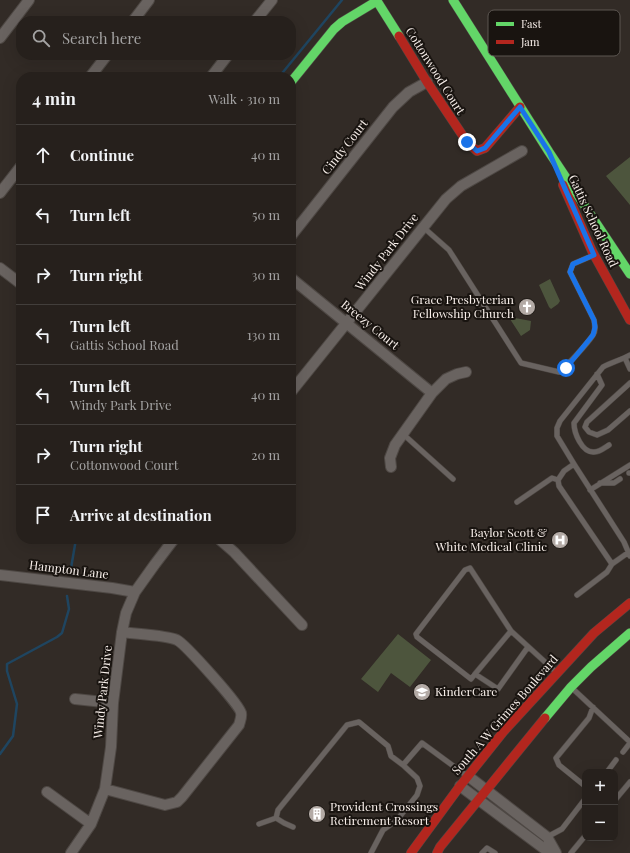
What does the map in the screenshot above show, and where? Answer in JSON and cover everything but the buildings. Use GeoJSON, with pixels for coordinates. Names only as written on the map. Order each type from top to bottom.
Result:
{"type":"FeatureCollection","features":[{"type":"Feature","properties":{"kind":"main road","name":"Gattis School Road"},"geometry":{"type":"LineString","coordinates":[[453,0],[488,56]]}},
{"type":"Feature","properties":{"kind":"main road","name":"Cottonwood Court"},"geometry":{"type":"LineString","coordinates":[[377,1],[427,82],[467,142],[477,151],[485,148],[520,107]]}},
{"type":"Feature","properties":{"kind":"main road"},"geometry":{"type":"LineString","coordinates":[[296,76],[334,29],[342,22],[377,1]]}},
{"type":"Feature","properties":{"kind":"main road","name":"Gattis School Road"},"geometry":{"type":"LineString","coordinates":[[488,56],[549,152],[630,274]]}},
{"type":"Feature","properties":{"kind":"main road","name":"Gattis School Road"},"geometry":{"type":"LineString","coordinates":[[549,152],[594,255],[630,320]]}},
{"type":"Feature","properties":{"kind":"main road","name":"South A W Grimes Boulevard"},"geometry":{"type":"LineString","coordinates":[[410,853],[460,786],[504,731],[594,633],[630,603]]}},
{"type":"Feature","properties":{"kind":"main road"},"geometry":{"type":"LineString","coordinates":[[437,853],[440,847],[571,687],[591,666],[630,633]]}},
{"type":"Feature","properties":{"kind":"street"},"geometry":{"type":"LineString","coordinates":[[17,16],[29,0]]}},
{"type":"Feature","properties":{"kind":"street"},"geometry":{"type":"LineString","coordinates":[[137,16],[149,0]]}},
{"type":"Feature","properties":{"kind":"street"},"geometry":{"type":"LineString","coordinates":[[259,16],[272,0]]}},
{"type":"Feature","properties":{"kind":"street"},"geometry":{"type":"LineString","coordinates":[[0,38],[16,17]]}},
{"type":"Feature","properties":{"kind":"street"},"geometry":{"type":"LineString","coordinates":[[94,72],[103,60]]}},
{"type":"Feature","properties":{"kind":"street"},"geometry":{"type":"LineString","coordinates":[[215,72],[224,60]]}},
{"type":"Feature","properties":{"kind":"street","name":"Cindy Court"},"geometry":{"type":"LineString","coordinates":[[296,230],[394,107],[409,92],[427,82]]}},
{"type":"Feature","properties":{"kind":"street","name":"Windy Park Drive"},"geometry":{"type":"LineString","coordinates":[[296,386],[446,199],[461,186],[522,151]]}},
{"type":"Feature","properties":{"kind":"street"},"geometry":{"type":"LineString","coordinates":[[0,194],[16,173]]}},
{"type":"Feature","properties":{"kind":"street"},"geometry":{"type":"LineString","coordinates":[[0,268],[16,280]]}},
{"type":"Feature","properties":{"kind":"street","name":"Breezy Court"},"geometry":{"type":"LineString","coordinates":[[296,282],[432,393]]}},
{"type":"Feature","properties":{"kind":"street"},"geometry":{"type":"LineString","coordinates":[[391,467],[390,458],[395,445],[432,393],[446,379],[466,372]]}},
{"type":"Feature","properties":{"kind":"street","name":"Windy Park Drive"},"geometry":{"type":"LineString","coordinates":[[71,853],[91,824],[105,789],[111,747],[113,703],[122,632],[126,613],[135,592],[170,544]]}},
{"type":"Feature","properties":{"kind":"street"},"geometry":{"type":"LineString","coordinates":[[225,544],[302,625]]}},
{"type":"Feature","properties":{"kind":"street","name":"Hampton Lane"},"geometry":{"type":"LineString","coordinates":[[0,575],[135,592]]}},
{"type":"Feature","properties":{"kind":"street"},"geometry":{"type":"LineString","coordinates":[[105,789],[165,805],[177,802],[239,724],[241,718],[241,712],[234,700],[187,648],[177,640],[122,632]]}},
{"type":"Feature","properties":{"kind":"street"},"geometry":{"type":"LineString","coordinates":[[75,699],[113,703]]}},
{"type":"Feature","properties":{"kind":"street"},"geometry":{"type":"LineString","coordinates":[[468,776],[547,837],[556,853]]}},
{"type":"Feature","properties":{"kind":"street"},"geometry":{"type":"LineString","coordinates":[[460,786],[546,850],[556,853]]}},
{"type":"Feature","properties":{"kind":"street"},"geometry":{"type":"LineString","coordinates":[[47,792],[91,824]]}},
{"type":"Feature","properties":{"kind":"lane"},"geometry":{"type":"LineString","coordinates":[[423,227],[449,250],[521,363],[559,372],[566,368],[593,335],[595,327],[594,320],[570,272],[573,264],[594,255]]}},
{"type":"Feature","properties":{"kind":"lane"},"geometry":{"type":"LineString","coordinates":[[577,595],[607,572],[612,564],[629,554],[624,542],[557,436],[557,428],[560,421],[603,368],[612,362],[628,357],[630,369]]}},
{"type":"Feature","properties":{"kind":"lane"},"geometry":{"type":"LineString","coordinates":[[597,374],[602,385],[574,423],[574,428],[587,450],[592,452],[599,451],[609,446]]}},
{"type":"Feature","properties":{"kind":"lane"},"geometry":{"type":"LineString","coordinates":[[630,383],[587,422],[585,427],[589,432],[598,435],[608,430],[630,411]]}},
{"type":"Feature","properties":{"kind":"lane"},"geometry":{"type":"LineString","coordinates":[[403,434],[453,479]]}},
{"type":"Feature","properties":{"kind":"lane"},"geometry":{"type":"LineString","coordinates":[[574,464],[564,470],[558,480],[559,486],[612,564]]}},
{"type":"Feature","properties":{"kind":"lane"},"geometry":{"type":"LineString","coordinates":[[590,490],[630,465]]}},
{"type":"Feature","properties":{"kind":"lane"},"geometry":{"type":"LineString","coordinates":[[517,502],[552,478],[558,480]]}},
{"type":"Feature","properties":{"kind":"lane"},"geometry":{"type":"LineString","coordinates":[[600,483],[614,483],[620,479]]}},
{"type":"Feature","properties":{"kind":"lane"},"geometry":{"type":"LineString","coordinates":[[511,631],[470,679],[417,637],[416,634],[465,570],[470,568],[511,631],[557,673]]}},
{"type":"Feature","properties":{"kind":"lane"},"geometry":{"type":"LineString","coordinates":[[475,674],[498,689],[528,647]]}},
{"type":"Feature","properties":{"kind":"lane"},"geometry":{"type":"LineString","coordinates":[[571,687],[630,743],[623,752]]}},
{"type":"Feature","properties":{"kind":"lane"},"geometry":{"type":"LineString","coordinates":[[582,784],[559,765],[556,758],[584,724],[593,707]]}},
{"type":"Feature","properties":{"kind":"lane"},"geometry":{"type":"LineString","coordinates":[[276,818],[278,810],[347,725],[359,722],[388,746],[391,756],[418,778],[420,786],[417,795],[397,820],[383,830],[371,853]]}},
{"type":"Feature","properties":{"kind":"lane"},"geometry":{"type":"LineString","coordinates":[[403,765],[422,743],[468,776]]}},
{"type":"Feature","properties":{"kind":"lane"},"geometry":{"type":"LineString","coordinates":[[609,769],[616,760]]}},
{"type":"Feature","properties":{"kind":"lane"},"geometry":{"type":"LineString","coordinates":[[618,796],[630,782]]}},
{"type":"Feature","properties":{"kind":"lane"},"geometry":{"type":"LineString","coordinates":[[547,837],[562,829],[582,803]]}},
{"type":"Feature","properties":{"kind":"lane"},"geometry":{"type":"LineString","coordinates":[[259,824],[276,818]]}},
{"type":"Feature","properties":{"kind":"lane"},"geometry":{"type":"LineString","coordinates":[[276,818],[293,827]]}},
{"type":"Feature","properties":{"kind":"lane"},"geometry":{"type":"LineString","coordinates":[[571,853],[582,840]]}},
{"type":"Feature","properties":{"kind":"lane"},"geometry":{"type":"LineString","coordinates":[[482,853],[487,848],[495,853]]}},
{"type":"Feature","properties":{"kind":"green space"},"geometry":{"type":"Polygon","coordinates":[[[630,157],[630,205],[606,176],[630,157]]]}},
{"type":"Feature","properties":{"kind":"green space"},"geometry":{"type":"Polygon","coordinates":[[[550,279],[560,301],[551,309],[539,285],[550,279]]]}},
{"type":"Feature","properties":{"kind":"green space"},"geometry":{"type":"Polygon","coordinates":[[[510,317],[531,321],[530,330],[521,336],[510,317]]]}},
{"type":"Feature","properties":{"kind":"green space"},"geometry":{"type":"Polygon","coordinates":[[[398,634],[431,660],[410,687],[391,673],[378,692],[361,679],[398,634]]]}},
{"type":"Feature","properties":{"kind":"waterway"},"geometry":{"type":"LineString","coordinates":[[296,56],[342,0]]}},
{"type":"Feature","properties":{"kind":"waterway"},"geometry":{"type":"LineString","coordinates":[[283,72],[293,60]]}},
{"type":"Feature","properties":{"kind":"waterway"},"geometry":{"type":"LineString","coordinates":[[70,574],[75,544]]}},
{"type":"Feature","properties":{"kind":"waterway"},"geometry":{"type":"LineString","coordinates":[[0,754],[13,736],[17,704],[7,671],[7,664],[62,633],[69,609],[67,596]]}},
{"type":"Feature","properties":{"kind":"traffic: fast"},"geometry":{"type":"LineString","coordinates":[[453,0],[488,55]]}},
{"type":"Feature","properties":{"kind":"traffic: fast"},"geometry":{"type":"LineString","coordinates":[[296,76],[334,29],[342,22],[377,1],[399,36]]}},
{"type":"Feature","properties":{"kind":"traffic: fast"},"geometry":{"type":"LineString","coordinates":[[488,56],[549,152],[630,274]]}},
{"type":"Feature","properties":{"kind":"traffic: fast"},"geometry":{"type":"LineString","coordinates":[[545,718],[571,687],[591,667],[630,633]]}},
{"type":"Feature","properties":{"kind":"traffic: jam"},"geometry":{"type":"LineString","coordinates":[[399,36],[427,82],[467,142],[477,151],[485,148],[520,107]]}},
{"type":"Feature","properties":{"kind":"traffic: jam"},"geometry":{"type":"LineString","coordinates":[[563,185],[592,251],[630,320]]}},
{"type":"Feature","properties":{"kind":"traffic: jam"},"geometry":{"type":"LineString","coordinates":[[411,853],[460,786],[504,731],[594,633],[630,603]]}},
{"type":"Feature","properties":{"kind":"traffic: jam"},"geometry":{"type":"LineString","coordinates":[[437,853],[440,847],[545,718]]}},
{"type":"Feature","properties":{"kind":"place","name":"Grace Presbyterian Fellowship Church"},"geometry":{"type":"Point","coordinates":[527,307]}},
{"type":"Feature","properties":{"kind":"place","name":"Baylor Scott & White Medical Clinic"},"geometry":{"type":"Point","coordinates":[560,540]}},
{"type":"Feature","properties":{"kind":"place","name":"KinderCare"},"geometry":{"type":"Point","coordinates":[422,692]}},
{"type":"Feature","properties":{"kind":"place","name":"Provident Crossings Retirement Resort"},"geometry":{"type":"Point","coordinates":[317,814]}},
{"type":"Feature","properties":{"kind":"route"},"geometry":{"type":"LineString","coordinates":[[467,142],[477,151],[485,148],[520,107],[549,152],[594,255],[573,264],[570,272],[594,320],[595,327],[593,335],[566,368]]}}]}
